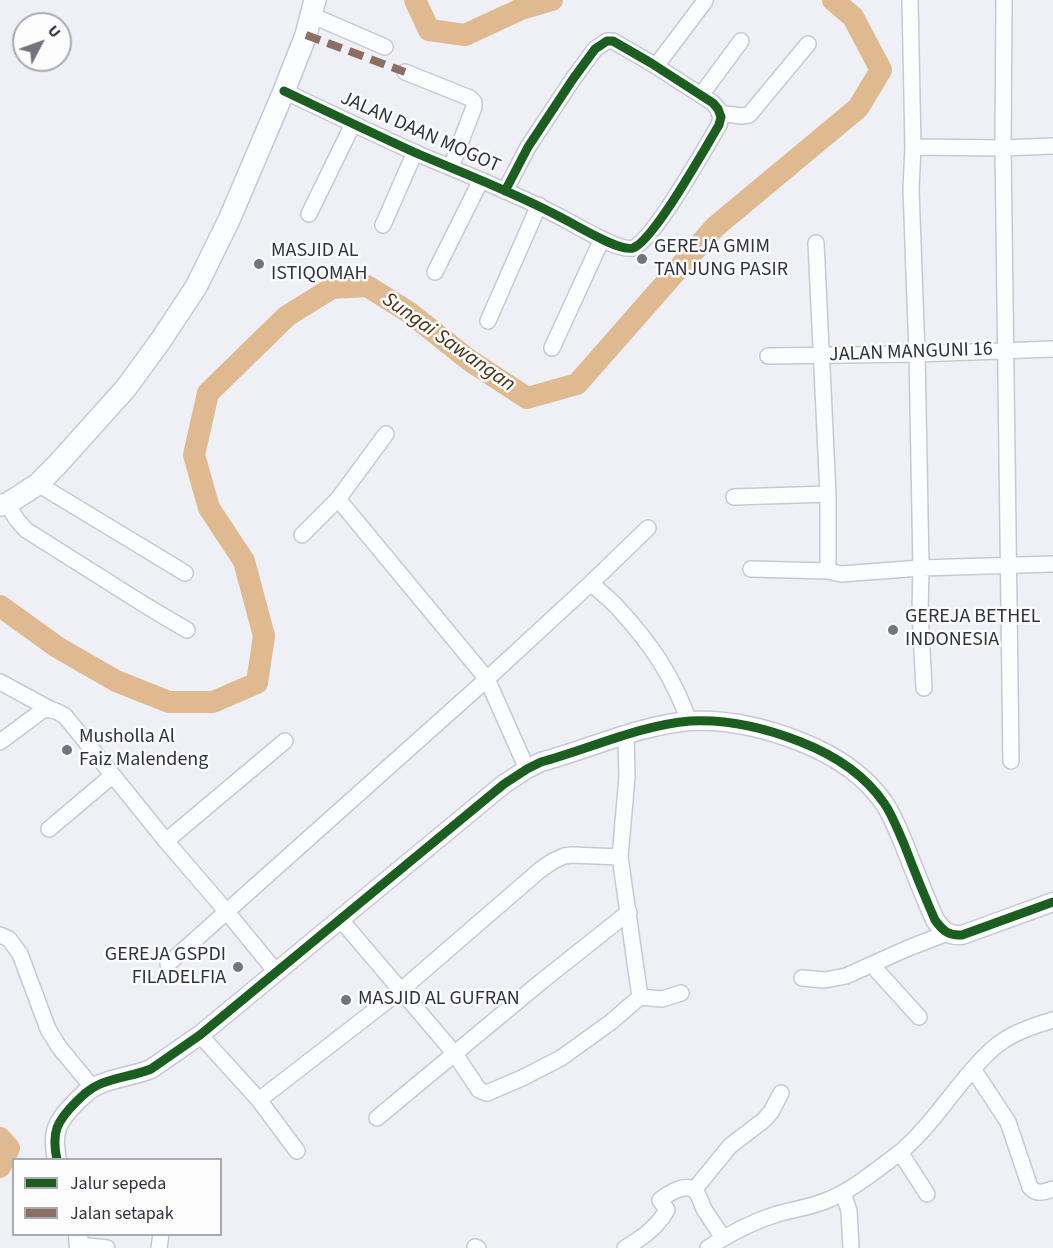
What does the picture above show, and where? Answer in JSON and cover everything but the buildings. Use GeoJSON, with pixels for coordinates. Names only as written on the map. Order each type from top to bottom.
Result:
{"type":"FeatureCollection","features":[{"type":"Feature","properties":{"kind":"main road"},"geometry":{"type":"LineString","coordinates":[[3,505],[38,484],[126,388],[196,287],[229,220],[284,91],[306,35],[313,8]]}},
{"type":"Feature","properties":{"kind":"street"},"geometry":{"type":"LineString","coordinates":[[910,0],[913,147],[911,189],[917,354],[920,612],[924,688]]}},
{"type":"Feature","properties":{"kind":"street"},"geometry":{"type":"LineString","coordinates":[[1004,0],[1003,148],[1011,761]]}},
{"type":"Feature","properties":{"kind":"street"},"geometry":{"type":"LineString","coordinates":[[656,66],[705,1]]}},
{"type":"Feature","properties":{"kind":"street"},"geometry":{"type":"LineString","coordinates":[[313,8],[385,47]]}},
{"type":"Feature","properties":{"kind":"street"},"geometry":{"type":"LineString","coordinates":[[505,191],[547,117],[590,55],[602,43],[613,41],[701,95],[713,103],[719,119],[749,115],[754,111],[808,44]]}},
{"type":"Feature","properties":{"kind":"street"},"geometry":{"type":"LineString","coordinates":[[701,95],[741,41]]}},
{"type":"Feature","properties":{"kind":"street"},"geometry":{"type":"LineString","coordinates":[[405,72],[470,98],[474,102],[451,168]]}},
{"type":"Feature","properties":{"kind":"street","name":"JALAN DAAN MOGOT"},"geometry":{"type":"LineString","coordinates":[[284,91],[415,152],[539,205],[602,239],[625,248],[632,248],[641,242],[663,217],[719,119]]}},
{"type":"Feature","properties":{"kind":"street"},"geometry":{"type":"LineString","coordinates":[[309,214],[353,124]]}},
{"type":"Feature","properties":{"kind":"street"},"geometry":{"type":"LineString","coordinates":[[913,147],[1053,146]]}},
{"type":"Feature","properties":{"kind":"street"},"geometry":{"type":"LineString","coordinates":[[383,225],[415,152]]}},
{"type":"Feature","properties":{"kind":"street"},"geometry":{"type":"LineString","coordinates":[[435,272],[481,180]]}},
{"type":"Feature","properties":{"kind":"street"},"geometry":{"type":"LineString","coordinates":[[488,321],[539,205]]}},
{"type":"Feature","properties":{"kind":"street"},"geometry":{"type":"LineString","coordinates":[[552,348],[602,239]]}},
{"type":"Feature","properties":{"kind":"street"},"geometry":{"type":"LineString","coordinates":[[816,243],[828,494],[828,572]]}},
{"type":"Feature","properties":{"kind":"street","name":"JALAN MANGUNI 16"},"geometry":{"type":"LineString","coordinates":[[768,356],[1053,349]]}},
{"type":"Feature","properties":{"kind":"street"},"geometry":{"type":"LineString","coordinates":[[302,535],[338,499],[386,434]]}},
{"type":"Feature","properties":{"kind":"street"},"geometry":{"type":"LineString","coordinates":[[38,484],[185,573]]}},
{"type":"Feature","properties":{"kind":"street"},"geometry":{"type":"LineString","coordinates":[[734,497],[828,494]]}},
{"type":"Feature","properties":{"kind":"street"},"geometry":{"type":"LineString","coordinates":[[338,499],[487,679],[527,769]]}},
{"type":"Feature","properties":{"kind":"street"},"geometry":{"type":"LineString","coordinates":[[3,505],[26,530],[148,608],[187,630]]}},
{"type":"Feature","properties":{"kind":"street"},"geometry":{"type":"LineString","coordinates":[[168,964],[487,679],[648,528]]}},
{"type":"Feature","properties":{"kind":"street"},"geometry":{"type":"LineString","coordinates":[[751,569],[841,574],[921,568],[1053,564]]}},
{"type":"Feature","properties":{"kind":"street"},"geometry":{"type":"LineString","coordinates":[[591,583],[617,607],[661,660],[680,695],[689,721]]}},
{"type":"Feature","properties":{"kind":"street"},"geometry":{"type":"LineString","coordinates":[[0,682],[50,709]]}},
{"type":"Feature","properties":{"kind":"street"},"geometry":{"type":"LineString","coordinates":[[0,742],[43,710],[57,710],[65,716],[166,841],[277,972]]}},
{"type":"Feature","properties":{"kind":"street"},"geometry":{"type":"LineString","coordinates":[[57,1158],[55,1138],[61,1119],[85,1093],[100,1084],[151,1069],[201,1035],[492,793],[541,762],[652,728],[689,721],[728,722],[752,726],[810,745],[850,767],[875,792],[890,813],[935,920],[947,933],[962,935],[1053,902]]}},
{"type":"Feature","properties":{"kind":"street"},"geometry":{"type":"LineString","coordinates":[[626,735],[627,777],[620,857],[640,997]]}},
{"type":"Feature","properties":{"kind":"street"},"geometry":{"type":"LineString","coordinates":[[166,841],[285,741]]}},
{"type":"Feature","properties":{"kind":"street"},"geometry":{"type":"LineString","coordinates":[[49,829],[113,775]]}},
{"type":"Feature","properties":{"kind":"street"},"geometry":{"type":"LineString","coordinates":[[259,1100],[400,991],[553,861],[572,855],[620,857]]}},
{"type":"Feature","properties":{"kind":"street"},"geometry":{"type":"LineString","coordinates":[[377,1118],[628,912]]}},
{"type":"Feature","properties":{"kind":"street"},"geometry":{"type":"LineString","coordinates":[[341,920],[455,1054],[479,1090],[488,1093],[561,1058],[611,1022],[640,997],[662,999],[681,993]]}},
{"type":"Feature","properties":{"kind":"street"},"geometry":{"type":"LineString","coordinates":[[802,978],[825,980],[841,978],[947,933]]}},
{"type":"Feature","properties":{"kind":"street"},"geometry":{"type":"LineString","coordinates":[[0,935],[9,939],[20,954],[48,1029],[59,1047],[92,1088]]}},
{"type":"Feature","properties":{"kind":"street"},"geometry":{"type":"LineString","coordinates":[[872,965],[919,1017]]}},
{"type":"Feature","properties":{"kind":"street"},"geometry":{"type":"LineString","coordinates":[[708,1248],[755,1221],[812,1206],[843,1193],[900,1152],[929,1122],[973,1069],[1001,1041],[1011,1035],[1053,1020]]}},
{"type":"Feature","properties":{"kind":"street"},"geometry":{"type":"LineString","coordinates":[[201,1035],[259,1100],[297,1151]]}},
{"type":"Feature","properties":{"kind":"street"},"geometry":{"type":"LineString","coordinates":[[973,1069],[1008,1122],[1030,1187],[1035,1192],[1053,1189]]}},
{"type":"Feature","properties":{"kind":"street"},"geometry":{"type":"LineString","coordinates":[[694,1190],[730,1146],[764,1120],[781,1093]]}},
{"type":"Feature","properties":{"kind":"street"},"geometry":{"type":"LineString","coordinates":[[900,1152],[927,1194]]}},
{"type":"Feature","properties":{"kind":"street"},"geometry":{"type":"LineString","coordinates":[[625,1248],[661,1221],[667,1210],[660,1200],[683,1188],[694,1190],[723,1238]]}},
{"type":"Feature","properties":{"kind":"street"},"geometry":{"type":"LineString","coordinates":[[843,1193],[849,1211],[851,1248]]}},
{"type":"Feature","properties":{"kind":"street"},"geometry":{"type":"LineString","coordinates":[[79,1243],[107,1248]]}},
{"type":"Feature","properties":{"kind":"waterway","name":"Sungai Sawangan"},"geometry":{"type":"LineString","coordinates":[[415,0],[429,30],[465,35],[521,9],[552,0]]}},
{"type":"Feature","properties":{"kind":"waterway","name":"Sungai Sawangan"},"geometry":{"type":"LineString","coordinates":[[0,606],[57,647],[116,681],[169,702],[213,702],[257,683],[264,636],[244,561],[209,508],[194,455],[208,393],[287,316],[332,288],[367,286],[410,313],[469,360],[527,398],[577,384],[715,227],[858,108],[881,70],[853,17],[833,0]]}},
{"type":"Feature","properties":{"kind":"waterway","name":"Sungai Sawangan"},"geometry":{"type":"LineString","coordinates":[[0,1138],[9,1148],[0,1167]]}},
{"type":"Feature","properties":{"kind":"marked path"},"geometry":{"type":"LineString","coordinates":[[306,35],[405,72]]}},
{"type":"Feature","properties":{"kind":"cycle path"},"geometry":{"type":"LineString","coordinates":[[284,91],[416,153],[490,184],[509,192],[527,200],[608,242],[627,248],[633,248],[642,241],[666,212],[719,125],[721,117],[713,103],[651,63],[613,41],[607,41],[595,49],[573,79],[528,147],[505,191]]}},
{"type":"Feature","properties":{"kind":"cycle path"},"geometry":{"type":"LineString","coordinates":[[57,1158],[55,1134],[60,1121],[86,1092],[104,1082],[151,1069],[200,1035],[504,784],[541,762],[653,727],[690,721],[719,721],[747,726],[801,742],[825,753],[858,774],[876,793],[893,818],[935,920],[950,934],[962,935],[1053,902]]}},
{"type":"Feature","properties":{"kind":"place","name":"GEREJA GMIM TANJUNG PASIR"},"geometry":{"type":"Point","coordinates":[642,259]}},
{"type":"Feature","properties":{"kind":"place","name":"MASJID AL ISTIQOMAH"},"geometry":{"type":"Point","coordinates":[259,264]}},
{"type":"Feature","properties":{"kind":"place","name":"GEREJA BETHEL INDONESIA"},"geometry":{"type":"Point","coordinates":[893,630]}},
{"type":"Feature","properties":{"kind":"place","name":"Musholla Al Faiz Malendeng"},"geometry":{"type":"Point","coordinates":[67,750]}},
{"type":"Feature","properties":{"kind":"place","name":"GEREJA GSPDI FILADELFIA"},"geometry":{"type":"Point","coordinates":[238,967]}},
{"type":"Feature","properties":{"kind":"place","name":"MASJID AL GUFRAN"},"geometry":{"type":"Point","coordinates":[346,1000]}}]}
